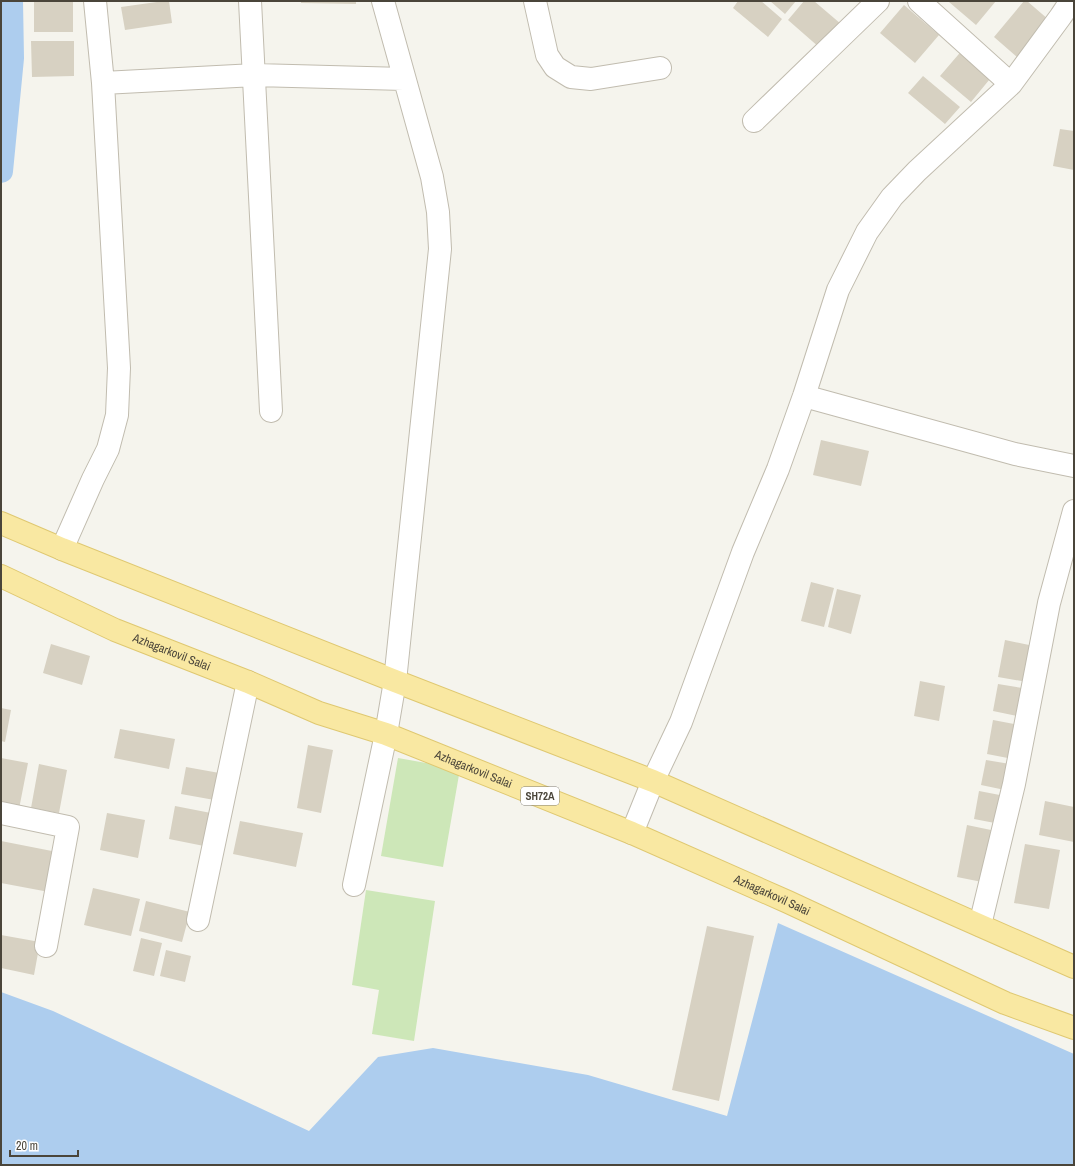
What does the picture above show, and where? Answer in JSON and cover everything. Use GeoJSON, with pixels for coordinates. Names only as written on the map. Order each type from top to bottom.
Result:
{"type":"FeatureCollection","features":[{"type":"Feature","properties":{"kind":"main road"},"geometry":{"type":"LineString","coordinates":[[1,523],[62,549],[394,681],[653,781],[1074,968]]}},
{"type":"Feature","properties":{"kind":"main road","name":"Azhagarkovil Salai"},"geometry":{"type":"LineString","coordinates":[[1,576],[115,630],[248,682],[319,713],[386,734],[632,833],[788,902],[1005,1003],[1074,1028]]}},
{"type":"Feature","properties":{"kind":"street"},"geometry":{"type":"LineString","coordinates":[[62,549],[108,449],[117,415],[119,368],[103,83],[95,1]]}},
{"type":"Feature","properties":{"kind":"street"},"geometry":{"type":"LineString","coordinates":[[250,1],[271,410]]}},
{"type":"Feature","properties":{"kind":"street"},"geometry":{"type":"LineString","coordinates":[[354,885],[386,734],[394,681],[440,249],[438,212],[432,176],[383,1]]}},
{"type":"Feature","properties":{"kind":"street"},"geometry":{"type":"LineString","coordinates":[[534,1],[547,55],[555,67],[571,77],[591,79],[660,68]]}},
{"type":"Feature","properties":{"kind":"street"},"geometry":{"type":"LineString","coordinates":[[754,121],[878,1]]}},
{"type":"Feature","properties":{"kind":"street"},"geometry":{"type":"LineString","coordinates":[[919,1],[1011,84]]}},
{"type":"Feature","properties":{"kind":"street"},"geometry":{"type":"LineString","coordinates":[[632,833],[653,781],[681,722],[743,552],[778,468],[804,396],[838,290],[867,232],[892,197],[917,171],[1011,84],[1062,16],[1071,1]]}},
{"type":"Feature","properties":{"kind":"street"},"geometry":{"type":"LineString","coordinates":[[103,83],[255,75],[404,79]]}},
{"type":"Feature","properties":{"kind":"street"},"geometry":{"type":"LineString","coordinates":[[804,396],[1015,454],[1074,466]]}},
{"type":"Feature","properties":{"kind":"street"},"geometry":{"type":"LineString","coordinates":[[980,925],[1014,784],[1049,603],[1065,577],[1074,511]]}},
{"type":"Feature","properties":{"kind":"street"},"geometry":{"type":"LineString","coordinates":[[198,920],[248,682]]}},
{"type":"Feature","properties":{"kind":"street"},"geometry":{"type":"LineString","coordinates":[[1,813],[68,826],[46,946]]}},
{"type":"Feature","properties":{"kind":"green space"},"geometry":{"type":"Polygon","coordinates":[[[398,758],[460,769],[443,867],[381,856],[398,758]]]}},
{"type":"Feature","properties":{"kind":"green space"},"geometry":{"type":"Polygon","coordinates":[[[366,890],[435,901],[414,1041],[372,1034],[379,990],[352,985],[366,890]]]}},
{"type":"Feature","properties":{"kind":"water"},"geometry":{"type":"Polygon","coordinates":[[[778,923],[1074,1054],[1074,1165],[1,1165],[1,992],[53,1011],[309,1131],[378,1057],[433,1048],[588,1075],[727,1116],[778,923]]]}},
{"type":"Feature","properties":{"kind":"building"},"geometry":{"type":"Polygon","coordinates":[[[34,1],[73,1],[73,32],[34,32],[34,1]]]}},
{"type":"Feature","properties":{"kind":"building"},"geometry":{"type":"Polygon","coordinates":[[[169,1],[172,23],[125,30],[121,7],[169,1]]]}},
{"type":"Feature","properties":{"kind":"building"},"geometry":{"type":"Polygon","coordinates":[[[301,1],[356,1],[356,4],[301,3],[301,1]]]}},
{"type":"Feature","properties":{"kind":"building"},"geometry":{"type":"Polygon","coordinates":[[[738,1],[761,1],[782,19],[768,37],[733,8],[738,1]]]}},
{"type":"Feature","properties":{"kind":"building"},"geometry":{"type":"Polygon","coordinates":[[[770,1],[796,1],[785,14],[770,1]]]}},
{"type":"Feature","properties":{"kind":"building"},"geometry":{"type":"Polygon","coordinates":[[[804,1],[814,1],[841,24],[820,48],[788,20],[804,1]]]}},
{"type":"Feature","properties":{"kind":"building"},"geometry":{"type":"Polygon","coordinates":[[[996,1],[976,25],[949,2],[996,1]]]}},
{"type":"Feature","properties":{"kind":"building"},"geometry":{"type":"Polygon","coordinates":[[[1024,1],[1027,1],[1049,20],[1017,57],[994,37],[1024,1]]]}},
{"type":"Feature","properties":{"kind":"building"},"geometry":{"type":"Polygon","coordinates":[[[904,5],[939,35],[915,63],[880,33],[904,5]]]}},
{"type":"Feature","properties":{"kind":"building"},"geometry":{"type":"Polygon","coordinates":[[[31,41],[74,41],[74,76],[32,77],[31,41]]]}},
{"type":"Feature","properties":{"kind":"building"},"geometry":{"type":"Polygon","coordinates":[[[964,48],[994,74],[971,102],[940,76],[964,48]]]}},
{"type":"Feature","properties":{"kind":"building"},"geometry":{"type":"Polygon","coordinates":[[[923,76],[960,107],[945,124],[908,93],[923,76]]]}},
{"type":"Feature","properties":{"kind":"building"},"geometry":{"type":"Polygon","coordinates":[[[1060,129],[1074,131],[1074,170],[1053,166],[1060,129]]]}},
{"type":"Feature","properties":{"kind":"building"},"geometry":{"type":"Polygon","coordinates":[[[821,440],[869,451],[861,486],[813,475],[821,440]]]}},
{"type":"Feature","properties":{"kind":"building"},"geometry":{"type":"Polygon","coordinates":[[[811,582],[834,588],[824,627],[801,621],[811,582]]]}},
{"type":"Feature","properties":{"kind":"building"},"geometry":{"type":"Polygon","coordinates":[[[837,589],[861,595],[851,634],[828,627],[837,589]]]}},
{"type":"Feature","properties":{"kind":"building"},"geometry":{"type":"Polygon","coordinates":[[[1005,640],[1034,646],[1027,682],[998,677],[1005,640]]]}},
{"type":"Feature","properties":{"kind":"building"},"geometry":{"type":"Polygon","coordinates":[[[51,644],[90,656],[82,685],[43,673],[51,644]]]}},
{"type":"Feature","properties":{"kind":"building"},"geometry":{"type":"Polygon","coordinates":[[[920,681],[945,686],[939,721],[914,716],[920,681]]]}},
{"type":"Feature","properties":{"kind":"building"},"geometry":{"type":"Polygon","coordinates":[[[998,684],[1022,688],[1017,716],[993,711],[998,684]]]}},
{"type":"Feature","properties":{"kind":"building"},"geometry":{"type":"Polygon","coordinates":[[[1,708],[11,710],[5,742],[1,741],[1,708]]]}},
{"type":"Feature","properties":{"kind":"building"},"geometry":{"type":"Polygon","coordinates":[[[993,720],[1019,725],[1013,759],[987,754],[993,720]]]}},
{"type":"Feature","properties":{"kind":"building"},"geometry":{"type":"Polygon","coordinates":[[[120,729],[175,739],[169,769],[114,758],[120,729]]]}},
{"type":"Feature","properties":{"kind":"building"},"geometry":{"type":"Polygon","coordinates":[[[308,745],[333,750],[321,813],[297,808],[308,745]]]}},
{"type":"Feature","properties":{"kind":"building"},"geometry":{"type":"Polygon","coordinates":[[[1,758],[28,763],[19,809],[1,806],[1,758]]]}},
{"type":"Feature","properties":{"kind":"building"},"geometry":{"type":"Polygon","coordinates":[[[986,760],[1010,764],[1005,790],[981,785],[986,760]]]}},
{"type":"Feature","properties":{"kind":"building"},"geometry":{"type":"Polygon","coordinates":[[[39,764],[67,770],[59,813],[31,808],[39,764]]]}},
{"type":"Feature","properties":{"kind":"building"},"geometry":{"type":"Polygon","coordinates":[[[186,767],[225,774],[220,801],[181,794],[186,767]]]}},
{"type":"Feature","properties":{"kind":"building"},"geometry":{"type":"Polygon","coordinates":[[[979,791],[1005,796],[1000,824],[974,819],[979,791]]]}},
{"type":"Feature","properties":{"kind":"building"},"geometry":{"type":"Polygon","coordinates":[[[1045,801],[1074,807],[1074,842],[1039,835],[1045,801]]]}},
{"type":"Feature","properties":{"kind":"building"},"geometry":{"type":"Polygon","coordinates":[[[175,806],[216,814],[209,847],[169,839],[175,806]]]}},
{"type":"Feature","properties":{"kind":"building"},"geometry":{"type":"Polygon","coordinates":[[[107,813],[145,820],[138,858],[100,850],[107,813]]]}},
{"type":"Feature","properties":{"kind":"building"},"geometry":{"type":"Polygon","coordinates":[[[240,821],[303,833],[296,867],[233,854],[240,821]]]}},
{"type":"Feature","properties":{"kind":"building"},"geometry":{"type":"Polygon","coordinates":[[[967,825],[991,830],[982,882],[957,877],[967,825]]]}},
{"type":"Feature","properties":{"kind":"building"},"geometry":{"type":"Polygon","coordinates":[[[1,841],[57,852],[49,892],[1,883],[1,841]]]}},
{"type":"Feature","properties":{"kind":"building"},"geometry":{"type":"Polygon","coordinates":[[[1025,844],[1060,850],[1049,909],[1014,903],[1025,844]]]}},
{"type":"Feature","properties":{"kind":"building"},"geometry":{"type":"Polygon","coordinates":[[[93,888],[140,899],[131,936],[84,925],[93,888]]]}},
{"type":"Feature","properties":{"kind":"building"},"geometry":{"type":"Polygon","coordinates":[[[146,901],[190,912],[182,942],[139,931],[146,901]]]}},
{"type":"Feature","properties":{"kind":"building"},"geometry":{"type":"Polygon","coordinates":[[[707,926],[754,936],[719,1101],[672,1090],[707,926]]]}},
{"type":"Feature","properties":{"kind":"building"},"geometry":{"type":"Polygon","coordinates":[[[1,935],[40,942],[34,975],[1,968],[1,935]]]}},
{"type":"Feature","properties":{"kind":"building"},"geometry":{"type":"Polygon","coordinates":[[[141,938],[162,943],[154,976],[133,971],[141,938]]]}},
{"type":"Feature","properties":{"kind":"building"},"geometry":{"type":"Polygon","coordinates":[[[166,950],[191,956],[185,982],[160,976],[166,950]]]}},
{"type":"Feature","properties":{"kind":"waterway"},"geometry":{"type":"LineString","coordinates":[[1,171],[12,58],[11,1]]}}]}
